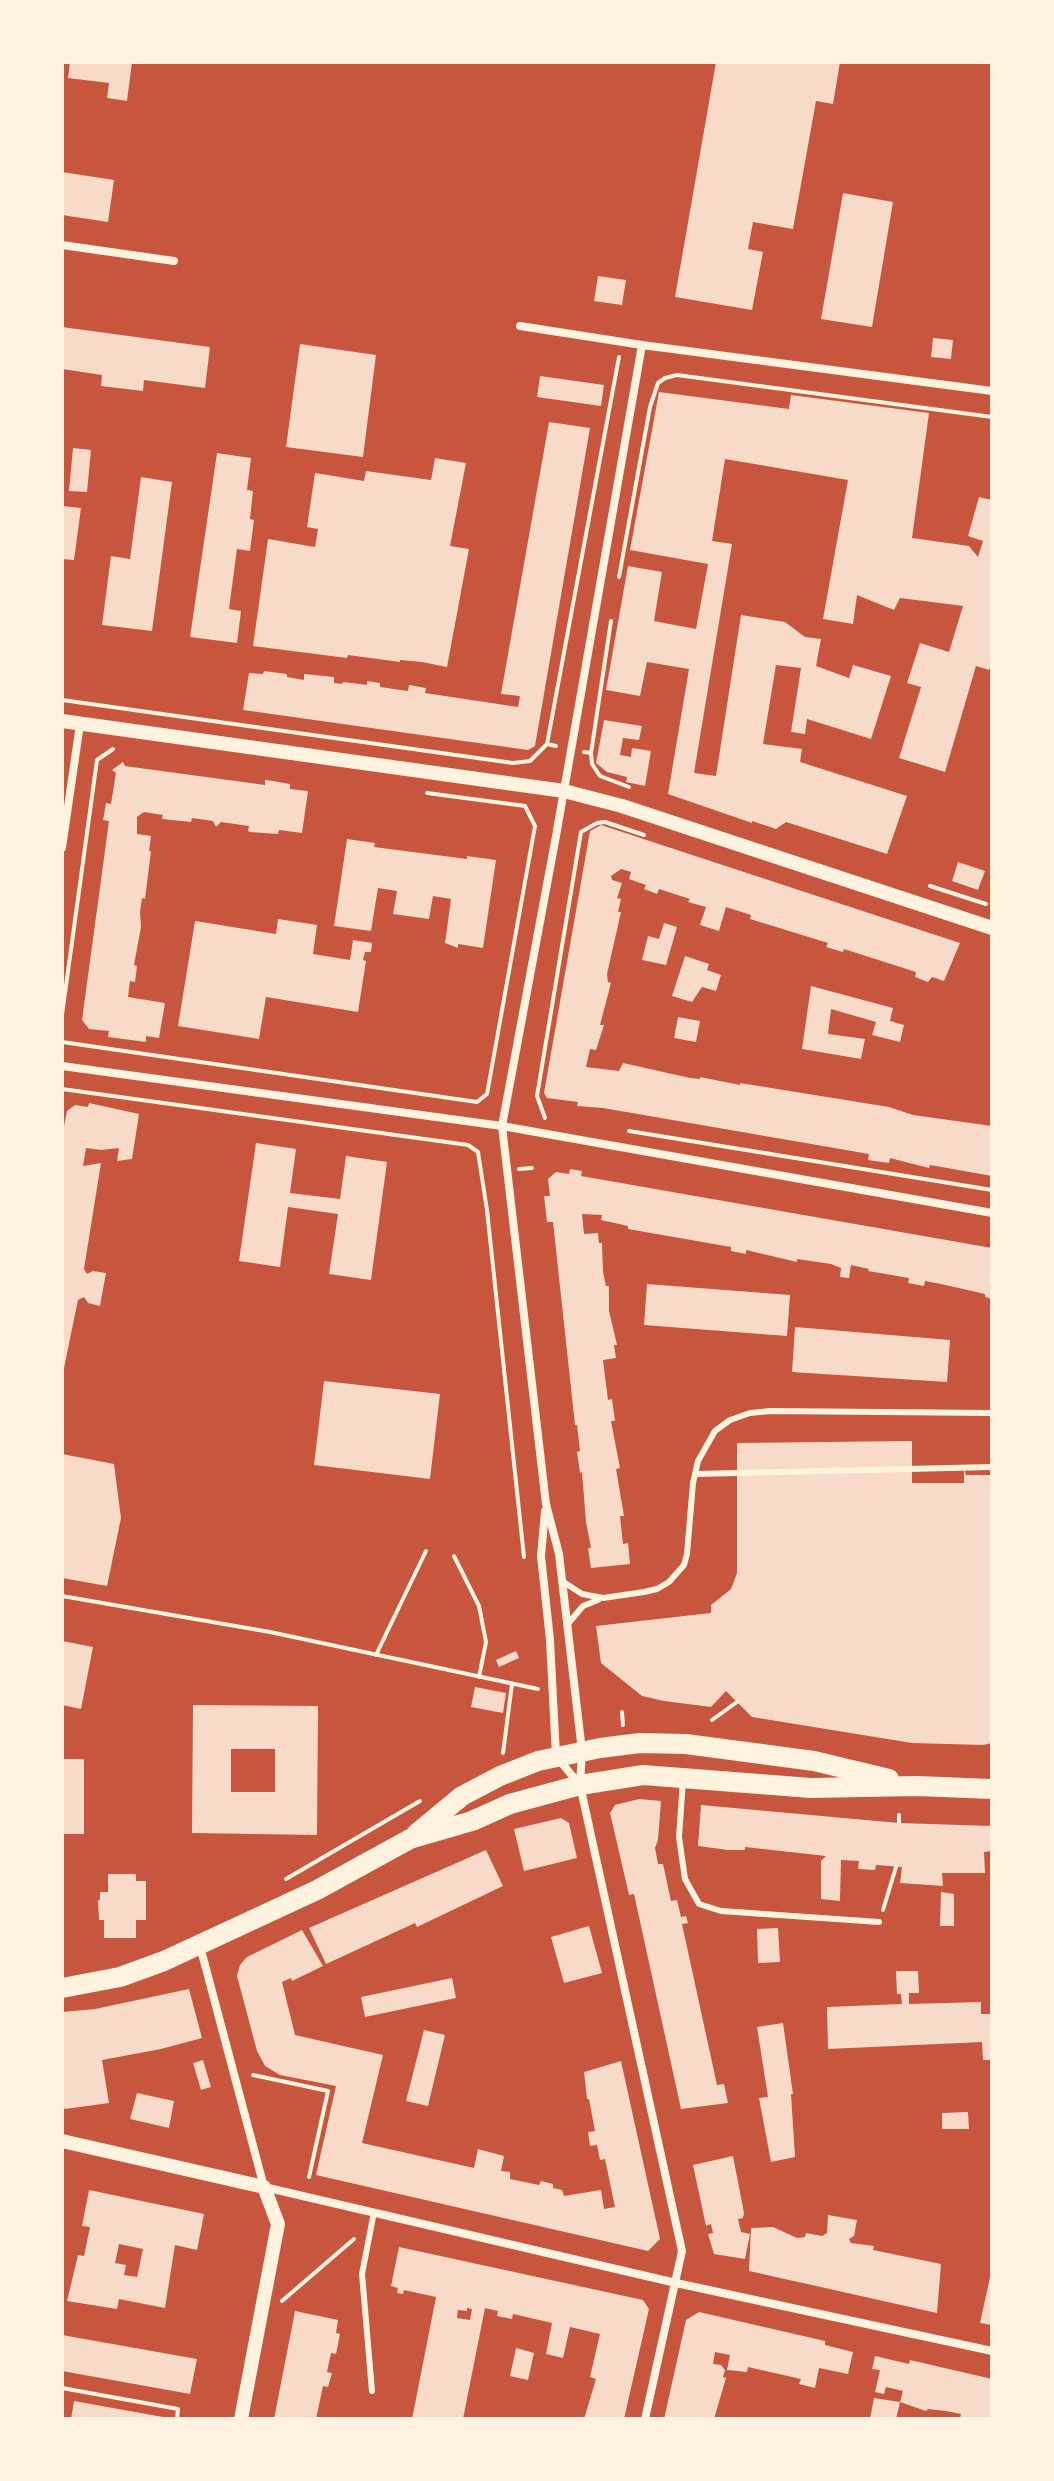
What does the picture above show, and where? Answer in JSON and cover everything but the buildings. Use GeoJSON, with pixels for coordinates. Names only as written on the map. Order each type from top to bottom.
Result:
{"type":"FeatureCollection","features":[{"type":"Feature","properties":{"kind":"main road"},"geometry":{"type":"LineString","coordinates":[[62,1988],[120,1977],[200,1946],[317,1890],[410,1839],[462,1796],[513,1770],[556,1756],[640,1743],[686,1744],[814,1761],[917,1786]]}},
{"type":"Feature","properties":{"kind":"main road"},"geometry":{"type":"LineString","coordinates":[[410,1839],[472,1821],[510,1804],[580,1785],[643,1775],[811,1788],[917,1786],[992,1789]]}},
{"type":"Feature","properties":{"kind":"street"},"geometry":{"type":"LineString","coordinates":[[62,245],[174,261]]}},
{"type":"Feature","properties":{"kind":"street"},"geometry":{"type":"LineString","coordinates":[[520,326],[992,391]]}},
{"type":"Feature","properties":{"kind":"street"},"geometry":{"type":"LineString","coordinates":[[642,345],[502,1126],[546,1504],[559,1554],[582,1751],[580,1785],[682,2251],[645,2419]]}},
{"type":"Feature","properties":{"kind":"street"},"geometry":{"type":"LineString","coordinates":[[62,721],[564,791],[622,806],[992,928]]}},
{"type":"Feature","properties":{"kind":"street"},"geometry":{"type":"LineString","coordinates":[[62,848],[80,724]]}},
{"type":"Feature","properties":{"kind":"street"},"geometry":{"type":"LineString","coordinates":[[62,1066],[502,1126],[992,1213]]}},
{"type":"Feature","properties":{"kind":"street"},"geometry":{"type":"LineString","coordinates":[[546,1504],[541,1556],[556,1756],[580,1785]]}},
{"type":"Feature","properties":{"kind":"street"},"geometry":{"type":"LineString","coordinates":[[200,1946],[264,2187],[278,2224],[241,2419]]}},
{"type":"Feature","properties":{"kind":"street"},"geometry":{"type":"LineString","coordinates":[[62,2141],[676,2283],[992,2351]]}},
{"type":"Feature","properties":{"kind":"lane"},"geometry":{"type":"LineString","coordinates":[[567,1625],[583,1606],[603,1598],[657,1589],[677,1575],[684,1565],[690,1542],[696,1474],[706,1443],[715,1431],[730,1420],[750,1413],[771,1411],[992,1413]]}},
{"type":"Feature","properties":{"kind":"lane"},"geometry":{"type":"LineString","coordinates":[[696,1474],[992,1467]]}},
{"type":"Feature","properties":{"kind":"lane"},"geometry":{"type":"LineString","coordinates":[[562,1581],[582,1594],[603,1598]]}},
{"type":"Feature","properties":{"kind":"lane"},"geometry":{"type":"LineString","coordinates":[[683,1777],[679,1837],[685,1879],[699,1904],[721,1911],[879,1922]]}},
{"type":"Feature","properties":{"kind":"lane"},"geometry":{"type":"LineString","coordinates":[[372,2391],[362,2274],[374,2212]]}},
{"type":"Feature","properties":{"kind":"path"},"geometry":{"type":"LineString","coordinates":[[547,744],[621,342]]}},
{"type":"Feature","properties":{"kind":"path"},"geometry":{"type":"LineString","coordinates":[[618,585],[653,394],[658,383],[665,378],[677,375],[992,417]]}},
{"type":"Feature","properties":{"kind":"path"},"geometry":{"type":"LineString","coordinates":[[591,753],[613,613]]}},
{"type":"Feature","properties":{"kind":"path"},"geometry":{"type":"LineString","coordinates":[[62,1015],[97,760],[112,749],[128,751]]}},
{"type":"Feature","properties":{"kind":"path"},"geometry":{"type":"LineString","coordinates":[[62,1042],[477,1102],[487,1094],[535,826],[525,806],[427,793]]}},
{"type":"Feature","properties":{"kind":"path"},"geometry":{"type":"LineString","coordinates":[[558,1120],[544,1118],[537,1096],[581,832],[605,822],[650,837]]}},
{"type":"Feature","properties":{"kind":"path"},"geometry":{"type":"LineString","coordinates":[[62,1089],[468,1145],[478,1152],[487,1210],[525,1568]]}},
{"type":"Feature","properties":{"kind":"path"},"geometry":{"type":"LineString","coordinates":[[617,1129],[992,1190]]}},
{"type":"Feature","properties":{"kind":"path"},"geometry":{"type":"LineString","coordinates":[[376,1655],[426,1551]]}},
{"type":"Feature","properties":{"kind":"path"},"geometry":{"type":"LineString","coordinates":[[454,1556],[479,1606],[486,1642],[479,1677]]}},
{"type":"Feature","properties":{"kind":"path"},"geometry":{"type":"LineString","coordinates":[[62,1596],[270,1632],[540,1690]]}},
{"type":"Feature","properties":{"kind":"path"},"geometry":{"type":"LineString","coordinates":[[538,1675],[540,1701]]}},
{"type":"Feature","properties":{"kind":"path"},"geometry":{"type":"LineString","coordinates":[[494,1760],[505,1754],[507,1699],[512,1684]]}},
{"type":"Feature","properties":{"kind":"path"},"geometry":{"type":"LineString","coordinates":[[712,1720],[737,1702]]}},
{"type":"Feature","properties":{"kind":"path"},"geometry":{"type":"LineString","coordinates":[[276,1884],[430,1795]]}},
{"type":"Feature","properties":{"kind":"path"},"geometry":{"type":"LineString","coordinates":[[899,1815],[899,1823]]}},
{"type":"Feature","properties":{"kind":"path"},"geometry":{"type":"LineString","coordinates":[[879,1922],[896,1867]]}},
{"type":"Feature","properties":{"kind":"path"},"geometry":{"type":"LineString","coordinates":[[253,2075],[328,2091],[309,2177]]}},
{"type":"Feature","properties":{"kind":"path"},"geometry":{"type":"LineString","coordinates":[[281,2301],[362,2232]]}},
{"type":"Feature","properties":{"kind":"path"},"geometry":{"type":"LineString","coordinates":[[62,2388],[178,2409],[177,2419]]}}]}
